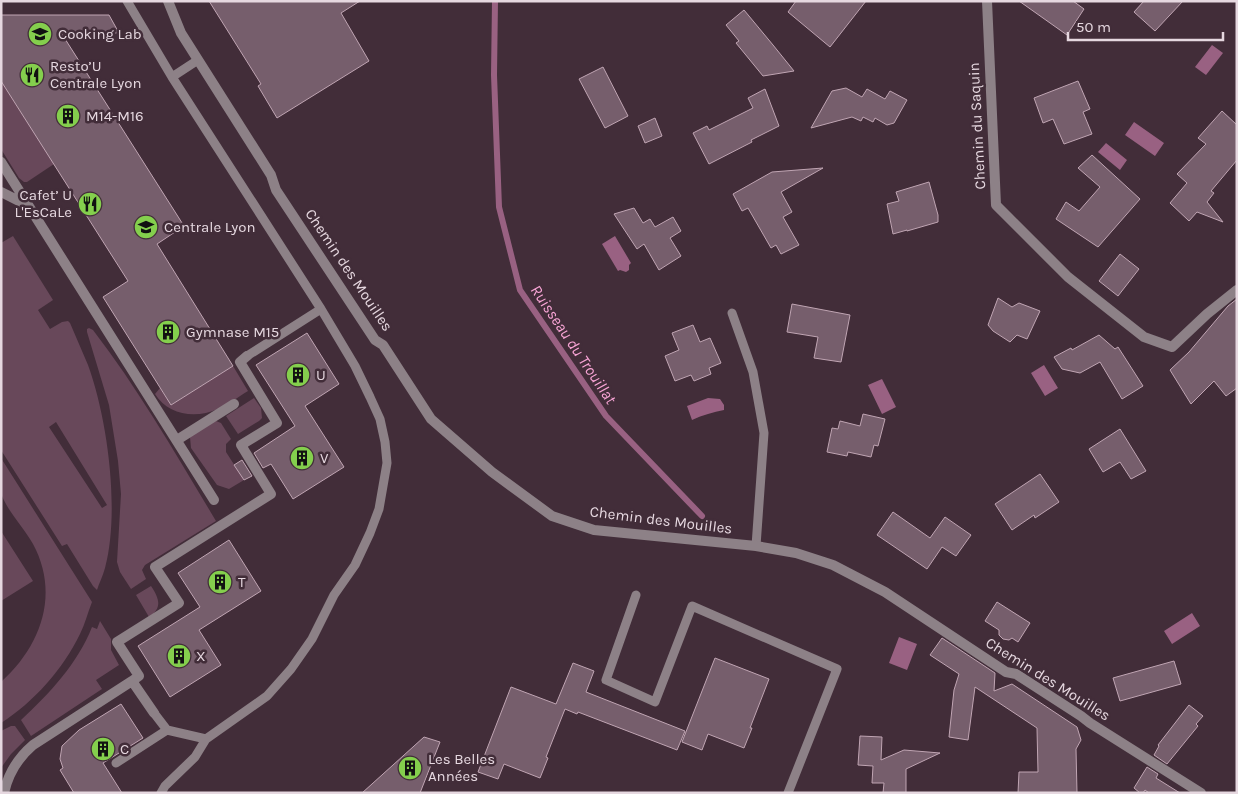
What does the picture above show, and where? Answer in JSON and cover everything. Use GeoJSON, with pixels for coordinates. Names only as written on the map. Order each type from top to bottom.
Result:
{"type":"FeatureCollection","features":[{"type":"Feature","properties":{"kind":"street","name":"Chemin des Mouilles"},"geometry":{"type":"LineString","coordinates":[[168,1],[181,33],[271,175],[276,190],[376,340],[383,344],[431,419],[459,445],[531,502],[552,516],[566,522],[602,531],[756,546],[796,553],[833,565],[885,592],[1006,672],[1016,674],[1201,793]]}},
{"type":"Feature","properties":{"kind":"street","name":"Chemin du Saquin"},"geometry":{"type":"LineString","coordinates":[[986,1],[996,204],[1068,277],[1144,337],[1172,347],[1207,314],[1237,290]]}},
{"type":"Feature","properties":{"kind":"street"},"geometry":{"type":"LineString","coordinates":[[1,162],[214,500]]}},
{"type":"Feature","properties":{"kind":"street"},"geometry":{"type":"LineString","coordinates":[[1,192],[29,207]]}},
{"type":"Feature","properties":{"kind":"street"},"geometry":{"type":"LineString","coordinates":[[4,793],[16,764],[23,753],[32,745],[139,676],[117,642],[178,603],[156,567],[272,494],[241,445],[276,423],[240,362],[248,356]]}},
{"type":"Feature","properties":{"kind":"street"},"geometry":{"type":"LineString","coordinates":[[177,440],[234,404]]}},
{"type":"Feature","properties":{"kind":"street"},"geometry":{"type":"LineString","coordinates":[[132,681],[154,713]]}},
{"type":"Feature","properties":{"kind":"lane"},"geometry":{"type":"LineString","coordinates":[[127,1],[172,77],[321,309],[355,366],[380,419],[385,442],[386,463],[379,509],[370,533],[355,565],[334,595],[312,639],[291,669],[267,696],[206,739],[195,757],[165,786],[161,793]]}},
{"type":"Feature","properties":{"kind":"lane"},"geometry":{"type":"LineString","coordinates":[[172,77],[198,60]]}},
{"type":"Feature","properties":{"kind":"lane"},"geometry":{"type":"LineString","coordinates":[[248,356],[321,309]]}},
{"type":"Feature","properties":{"kind":"lane"},"geometry":{"type":"LineString","coordinates":[[732,313],[754,372],[764,433],[756,546]]}},
{"type":"Feature","properties":{"kind":"lane"},"geometry":{"type":"LineString","coordinates":[[636,595],[606,680],[655,702],[692,606],[837,669],[788,793]]}},
{"type":"Feature","properties":{"kind":"lane"},"geometry":{"type":"LineString","coordinates":[[154,713],[167,730],[206,739]]}},
{"type":"Feature","properties":{"kind":"lane"},"geometry":{"type":"LineString","coordinates":[[116,763],[167,730]]}},
{"type":"Feature","properties":{"kind":"shaded area"},"geometry":{"type":"Polygon","coordinates":[[[1212,45],[1223,53],[1206,75],[1195,67],[1212,45]]]}},
{"type":"Feature","properties":{"kind":"shaded area"},"geometry":{"type":"Polygon","coordinates":[[[1,81],[54,164],[27,182],[19,178],[1,149],[1,81]]]}},
{"type":"Feature","properties":{"kind":"shaded area"},"geometry":{"type":"Polygon","coordinates":[[[1134,122],[1164,143],[1155,156],[1125,135],[1134,122]]]}},
{"type":"Feature","properties":{"kind":"shaded area"},"geometry":{"type":"Polygon","coordinates":[[[1106,143],[1127,160],[1120,170],[1098,152],[1106,143]]]}},
{"type":"Feature","properties":{"kind":"shaded area"},"geometry":{"type":"Polygon","coordinates":[[[13,236],[53,300],[38,310],[50,329],[62,322],[68,321],[70,323],[95,387],[106,439],[110,466],[111,494],[109,545],[105,568],[97,590],[67,544],[62,546],[1,450],[1,243],[13,236]],[[56,422],[49,427],[102,508],[107,505],[56,422]]]}},
{"type":"Feature","properties":{"kind":"shaded area"},"geometry":{"type":"Polygon","coordinates":[[[615,236],[631,263],[629,270],[626,272],[618,271],[602,244],[615,236]]]}},
{"type":"Feature","properties":{"kind":"shaded area"},"geometry":{"type":"Polygon","coordinates":[[[89,328],[93,330],[110,353],[142,400],[216,521],[145,565],[142,570],[146,579],[131,589],[120,572],[117,562],[121,494],[118,461],[109,405],[87,332],[89,328]]]}},
{"type":"Feature","properties":{"kind":"shaded area"},"geometry":{"type":"Polygon","coordinates":[[[1044,365],[1058,388],[1045,396],[1031,373],[1044,365]]]}},
{"type":"Feature","properties":{"kind":"shaded area"},"geometry":{"type":"Polygon","coordinates":[[[233,366],[248,391],[218,409],[200,414],[183,413],[167,407],[155,394],[160,388],[171,405],[233,366]]]}},
{"type":"Feature","properties":{"kind":"shaded area"},"geometry":{"type":"Polygon","coordinates":[[[882,379],[896,407],[882,414],[868,385],[882,379]]]}},
{"type":"Feature","properties":{"kind":"shaded area"},"geometry":{"type":"Polygon","coordinates":[[[254,398],[261,408],[262,418],[238,434],[226,416],[254,398]]]}},
{"type":"Feature","properties":{"kind":"shaded area"},"geometry":{"type":"Polygon","coordinates":[[[708,398],[720,399],[724,405],[724,410],[692,420],[687,406],[708,398]]]}},
{"type":"Feature","properties":{"kind":"shaded area"},"geometry":{"type":"Polygon","coordinates":[[[216,421],[221,423],[231,439],[226,444],[226,452],[244,480],[229,489],[217,485],[191,448],[190,437],[216,421]]]}},
{"type":"Feature","properties":{"kind":"shaded area"},"geometry":{"type":"Polygon","coordinates":[[[1,458],[92,602],[80,634],[56,672],[36,695],[1,723],[1,682],[15,668],[36,636],[45,600],[45,582],[41,563],[33,544],[2,496],[1,458]]]}},
{"type":"Feature","properties":{"kind":"shaded area"},"geometry":{"type":"Polygon","coordinates":[[[1,531],[33,581],[1,601],[1,531]]]}},
{"type":"Feature","properties":{"kind":"shaded area"},"geometry":{"type":"Polygon","coordinates":[[[151,586],[158,599],[158,606],[149,617],[136,595],[151,586]]]}},
{"type":"Feature","properties":{"kind":"shaded area"},"geometry":{"type":"Polygon","coordinates":[[[1192,613],[1200,626],[1172,644],[1164,631],[1192,613]]]}},
{"type":"Feature","properties":{"kind":"shaded area"},"geometry":{"type":"Polygon","coordinates":[[[100,621],[111,639],[111,650],[119,665],[96,680],[102,689],[31,736],[21,720],[62,677],[79,653],[92,627],[97,629],[100,621]]]}},
{"type":"Feature","properties":{"kind":"shaded area"},"geometry":{"type":"Polygon","coordinates":[[[899,637],[917,644],[907,670],[889,663],[899,637]]]}},
{"type":"Feature","properties":{"kind":"shaded area"},"geometry":{"type":"Polygon","coordinates":[[[15,726],[25,740],[11,754],[1,768],[1,731],[15,726]]]}},
{"type":"Feature","properties":{"kind":"building"},"geometry":{"type":"Polygon","coordinates":[[[209,1],[360,1],[341,13],[369,61],[277,118],[258,86],[261,84],[209,1]]]}},
{"type":"Feature","properties":{"kind":"building"},"geometry":{"type":"Polygon","coordinates":[[[796,1],[866,1],[830,47],[788,12],[796,1]]]}},
{"type":"Feature","properties":{"kind":"building"},"geometry":{"type":"Polygon","coordinates":[[[1019,1],[1073,1],[1084,9],[1067,35],[1019,1]]]}},
{"type":"Feature","properties":{"kind":"building"},"geometry":{"type":"Polygon","coordinates":[[[1144,1],[1183,1],[1155,31],[1134,12],[1144,1]]]}},
{"type":"Feature","properties":{"kind":"building"},"geometry":{"type":"Polygon","coordinates":[[[744,10],[794,71],[763,76],[736,43],[739,41],[726,25],[744,10]]]}},
{"type":"Feature","properties":{"kind":"building","name":"M14-M16"},"geometry":{"type":"Polygon","coordinates":[[[1,15],[109,15],[119,33],[60,31],[184,226],[157,244],[233,366],[171,405],[103,297],[128,281],[1,81],[1,15]]]}},
{"type":"Feature","properties":{"kind":"building"},"geometry":{"type":"Polygon","coordinates":[[[603,67],[628,116],[605,128],[579,79],[603,67]]]}},
{"type":"Feature","properties":{"kind":"building"},"geometry":{"type":"Polygon","coordinates":[[[1078,81],[1090,109],[1083,112],[1092,134],[1064,144],[1053,119],[1043,123],[1034,98],[1078,81]]]}},
{"type":"Feature","properties":{"kind":"building"},"geometry":{"type":"Polygon","coordinates":[[[846,88],[862,97],[867,89],[885,99],[890,91],[907,100],[894,123],[887,125],[875,118],[873,122],[863,117],[861,121],[852,117],[811,128],[832,91],[846,88]]]}},
{"type":"Feature","properties":{"kind":"building"},"geometry":{"type":"Polygon","coordinates":[[[765,89],[779,126],[709,164],[693,133],[707,126],[709,130],[753,108],[748,98],[765,89]]]}},
{"type":"Feature","properties":{"kind":"building"},"geometry":{"type":"Polygon","coordinates":[[[1222,111],[1237,125],[1237,160],[1211,191],[1214,193],[1207,202],[1223,222],[1197,212],[1189,221],[1170,203],[1187,183],[1177,174],[1206,144],[1198,138],[1222,111]]]}},
{"type":"Feature","properties":{"kind":"building"},"geometry":{"type":"Polygon","coordinates":[[[655,118],[662,136],[645,143],[638,126],[655,118]]]}},
{"type":"Feature","properties":{"kind":"building"},"geometry":{"type":"Polygon","coordinates":[[[1092,155],[1140,199],[1098,247],[1056,219],[1066,202],[1079,211],[1100,187],[1078,168],[1092,155]]]}},
{"type":"Feature","properties":{"kind":"building"},"geometry":{"type":"Polygon","coordinates":[[[823,168],[781,192],[792,212],[783,217],[799,245],[781,254],[776,245],[771,248],[748,208],[742,211],[733,194],[772,172],[823,168]]]}},
{"type":"Feature","properties":{"kind":"building"},"geometry":{"type":"Polygon","coordinates":[[[929,182],[938,215],[938,222],[893,234],[887,204],[899,201],[896,192],[929,182]]]}},
{"type":"Feature","properties":{"kind":"building"},"geometry":{"type":"Polygon","coordinates":[[[634,208],[643,223],[650,219],[655,227],[673,217],[681,231],[670,238],[681,256],[659,270],[644,244],[637,249],[614,214],[634,208]]]}},
{"type":"Feature","properties":{"kind":"building"},"geometry":{"type":"Polygon","coordinates":[[[1120,254],[1139,269],[1118,296],[1099,281],[1120,254]]]}},
{"type":"Feature","properties":{"kind":"building"},"geometry":{"type":"Polygon","coordinates":[[[998,298],[1012,307],[1019,303],[1040,311],[1027,339],[1017,335],[1010,342],[993,331],[988,325],[998,298]]]}},
{"type":"Feature","properties":{"kind":"building"},"geometry":{"type":"Polygon","coordinates":[[[1237,299],[1237,388],[1226,396],[1214,381],[1191,404],[1170,370],[1189,352],[1228,306],[1237,299]]]}},
{"type":"Feature","properties":{"kind":"building"},"geometry":{"type":"Polygon","coordinates":[[[792,304],[850,315],[841,362],[814,358],[818,337],[787,332],[792,304]]]}},
{"type":"Feature","properties":{"kind":"building"},"geometry":{"type":"Polygon","coordinates":[[[693,325],[700,342],[710,338],[721,363],[709,368],[711,374],[694,381],[691,375],[675,381],[665,356],[679,350],[672,333],[693,325]]]}},
{"type":"Feature","properties":{"kind":"building"},"geometry":{"type":"Polygon","coordinates":[[[307,333],[339,384],[305,406],[344,467],[293,499],[271,464],[263,468],[254,453],[295,426],[256,365],[307,333]]]}},
{"type":"Feature","properties":{"kind":"building"},"geometry":{"type":"Polygon","coordinates":[[[1099,335],[1115,349],[1118,347],[1143,386],[1122,399],[1100,362],[1080,373],[1062,369],[1054,357],[1071,348],[1072,350],[1099,335]]]}},
{"type":"Feature","properties":{"kind":"building"},"geometry":{"type":"Polygon","coordinates":[[[863,414],[885,419],[878,446],[874,445],[871,457],[848,452],[847,456],[827,452],[832,428],[838,429],[840,421],[860,426],[863,414]]]}},
{"type":"Feature","properties":{"kind":"building"},"geometry":{"type":"Polygon","coordinates":[[[1120,429],[1146,471],[1131,479],[1120,462],[1103,472],[1089,449],[1120,429]]]}},
{"type":"Feature","properties":{"kind":"building"},"geometry":{"type":"Polygon","coordinates":[[[242,460],[252,476],[244,480],[234,465],[242,460]]]}},
{"type":"Feature","properties":{"kind":"building"},"geometry":{"type":"Polygon","coordinates":[[[1040,474],[1059,502],[1035,518],[1034,515],[1012,530],[995,504],[1040,474]]]}},
{"type":"Feature","properties":{"kind":"building"},"geometry":{"type":"Polygon","coordinates":[[[893,512],[930,538],[945,517],[971,535],[956,556],[942,547],[927,569],[877,535],[893,512]]]}},
{"type":"Feature","properties":{"kind":"building"},"geometry":{"type":"Polygon","coordinates":[[[229,540],[261,591],[199,630],[221,665],[170,697],[138,646],[200,607],[178,573],[229,540]]]}},
{"type":"Feature","properties":{"kind":"building"},"geometry":{"type":"Polygon","coordinates":[[[997,602],[1030,623],[1018,642],[1012,638],[1009,640],[1003,639],[999,635],[999,630],[985,621],[997,602]]]}},
{"type":"Feature","properties":{"kind":"building"},"geometry":{"type":"Polygon","coordinates":[[[942,638],[995,673],[994,691],[1012,684],[1077,727],[1081,740],[1076,749],[1077,793],[1018,793],[1019,772],[1038,772],[1037,728],[975,687],[968,740],[949,737],[954,690],[959,674],[930,655],[942,638]]]}},
{"type":"Feature","properties":{"kind":"building"},"geometry":{"type":"Polygon","coordinates":[[[715,658],[769,679],[744,748],[708,734],[702,750],[682,742],[715,658]]]}},
{"type":"Feature","properties":{"kind":"building"},"geometry":{"type":"Polygon","coordinates":[[[1174,661],[1181,684],[1120,701],[1113,678],[1174,661]]]}},
{"type":"Feature","properties":{"kind":"building"},"geometry":{"type":"Polygon","coordinates":[[[573,663],[594,671],[586,692],[685,731],[677,750],[578,712],[577,714],[565,709],[546,757],[548,758],[540,778],[504,764],[498,779],[478,772],[511,687],[556,704],[573,663]]]}},
{"type":"Feature","properties":{"kind":"building","name":"C"},"geometry":{"type":"Polygon","coordinates":[[[121,704],[143,738],[103,763],[122,793],[74,793],[60,770],[63,768],[60,759],[62,746],[79,730],[121,704]]]}},
{"type":"Feature","properties":{"kind":"building"},"geometry":{"type":"Polygon","coordinates":[[[1189,705],[1203,716],[1196,724],[1198,726],[1167,764],[1154,755],[1158,745],[1189,705]]]}},
{"type":"Feature","properties":{"kind":"building"},"geometry":{"type":"Polygon","coordinates":[[[860,736],[882,737],[881,760],[904,750],[940,753],[906,769],[906,793],[883,793],[884,783],[872,783],[873,766],[858,765],[860,736]]]}},
{"type":"Feature","properties":{"kind":"building","name":"Les Belles Années"},"geometry":{"type":"Polygon","coordinates":[[[424,737],[440,742],[420,793],[362,793],[424,737]]]}},
{"type":"Feature","properties":{"kind":"building"},"geometry":{"type":"Polygon","coordinates":[[[1147,767],[1158,774],[1156,778],[1180,793],[1149,793],[1145,790],[1143,793],[1140,793],[1134,788],[1147,767]]]}},
{"type":"Feature","properties":{"kind":"waterway","name":"Ruisseau du Trouillat"},"geometry":{"type":"LineString","coordinates":[[495,1],[494,75],[499,207],[520,290],[606,416],[702,516]]}},
{"type":"Feature","properties":{"kind":"place","name":"Cooking Lab"},"geometry":{"type":"Point","coordinates":[40,34]}},
{"type":"Feature","properties":{"kind":"place","name":"Resto’U Centrale Lyon"},"geometry":{"type":"Point","coordinates":[32,75]}},
{"type":"Feature","properties":{"kind":"place","name":"M14-M16"},"geometry":{"type":"Point","coordinates":[68,116]}},
{"type":"Feature","properties":{"kind":"place","name":"Cafet’ U L'EsCaLe"},"geometry":{"type":"Point","coordinates":[90,204]}},
{"type":"Feature","properties":{"kind":"place","name":"Centrale Lyon"},"geometry":{"type":"Point","coordinates":[146,227]}},
{"type":"Feature","properties":{"kind":"place","name":"Gymnase M15"},"geometry":{"type":"Point","coordinates":[168,332]}},
{"type":"Feature","properties":{"kind":"place","name":"U"},"geometry":{"type":"Point","coordinates":[298,375]}},
{"type":"Feature","properties":{"kind":"place","name":"V"},"geometry":{"type":"Point","coordinates":[302,458]}},
{"type":"Feature","properties":{"kind":"place","name":"T"},"geometry":{"type":"Point","coordinates":[220,582]}},
{"type":"Feature","properties":{"kind":"place","name":"X"},"geometry":{"type":"Point","coordinates":[179,656]}},
{"type":"Feature","properties":{"kind":"place","name":"C"},"geometry":{"type":"Point","coordinates":[103,749]}},
{"type":"Feature","properties":{"kind":"place","name":"Les Belles Années"},"geometry":{"type":"Point","coordinates":[410,768]}}]}
